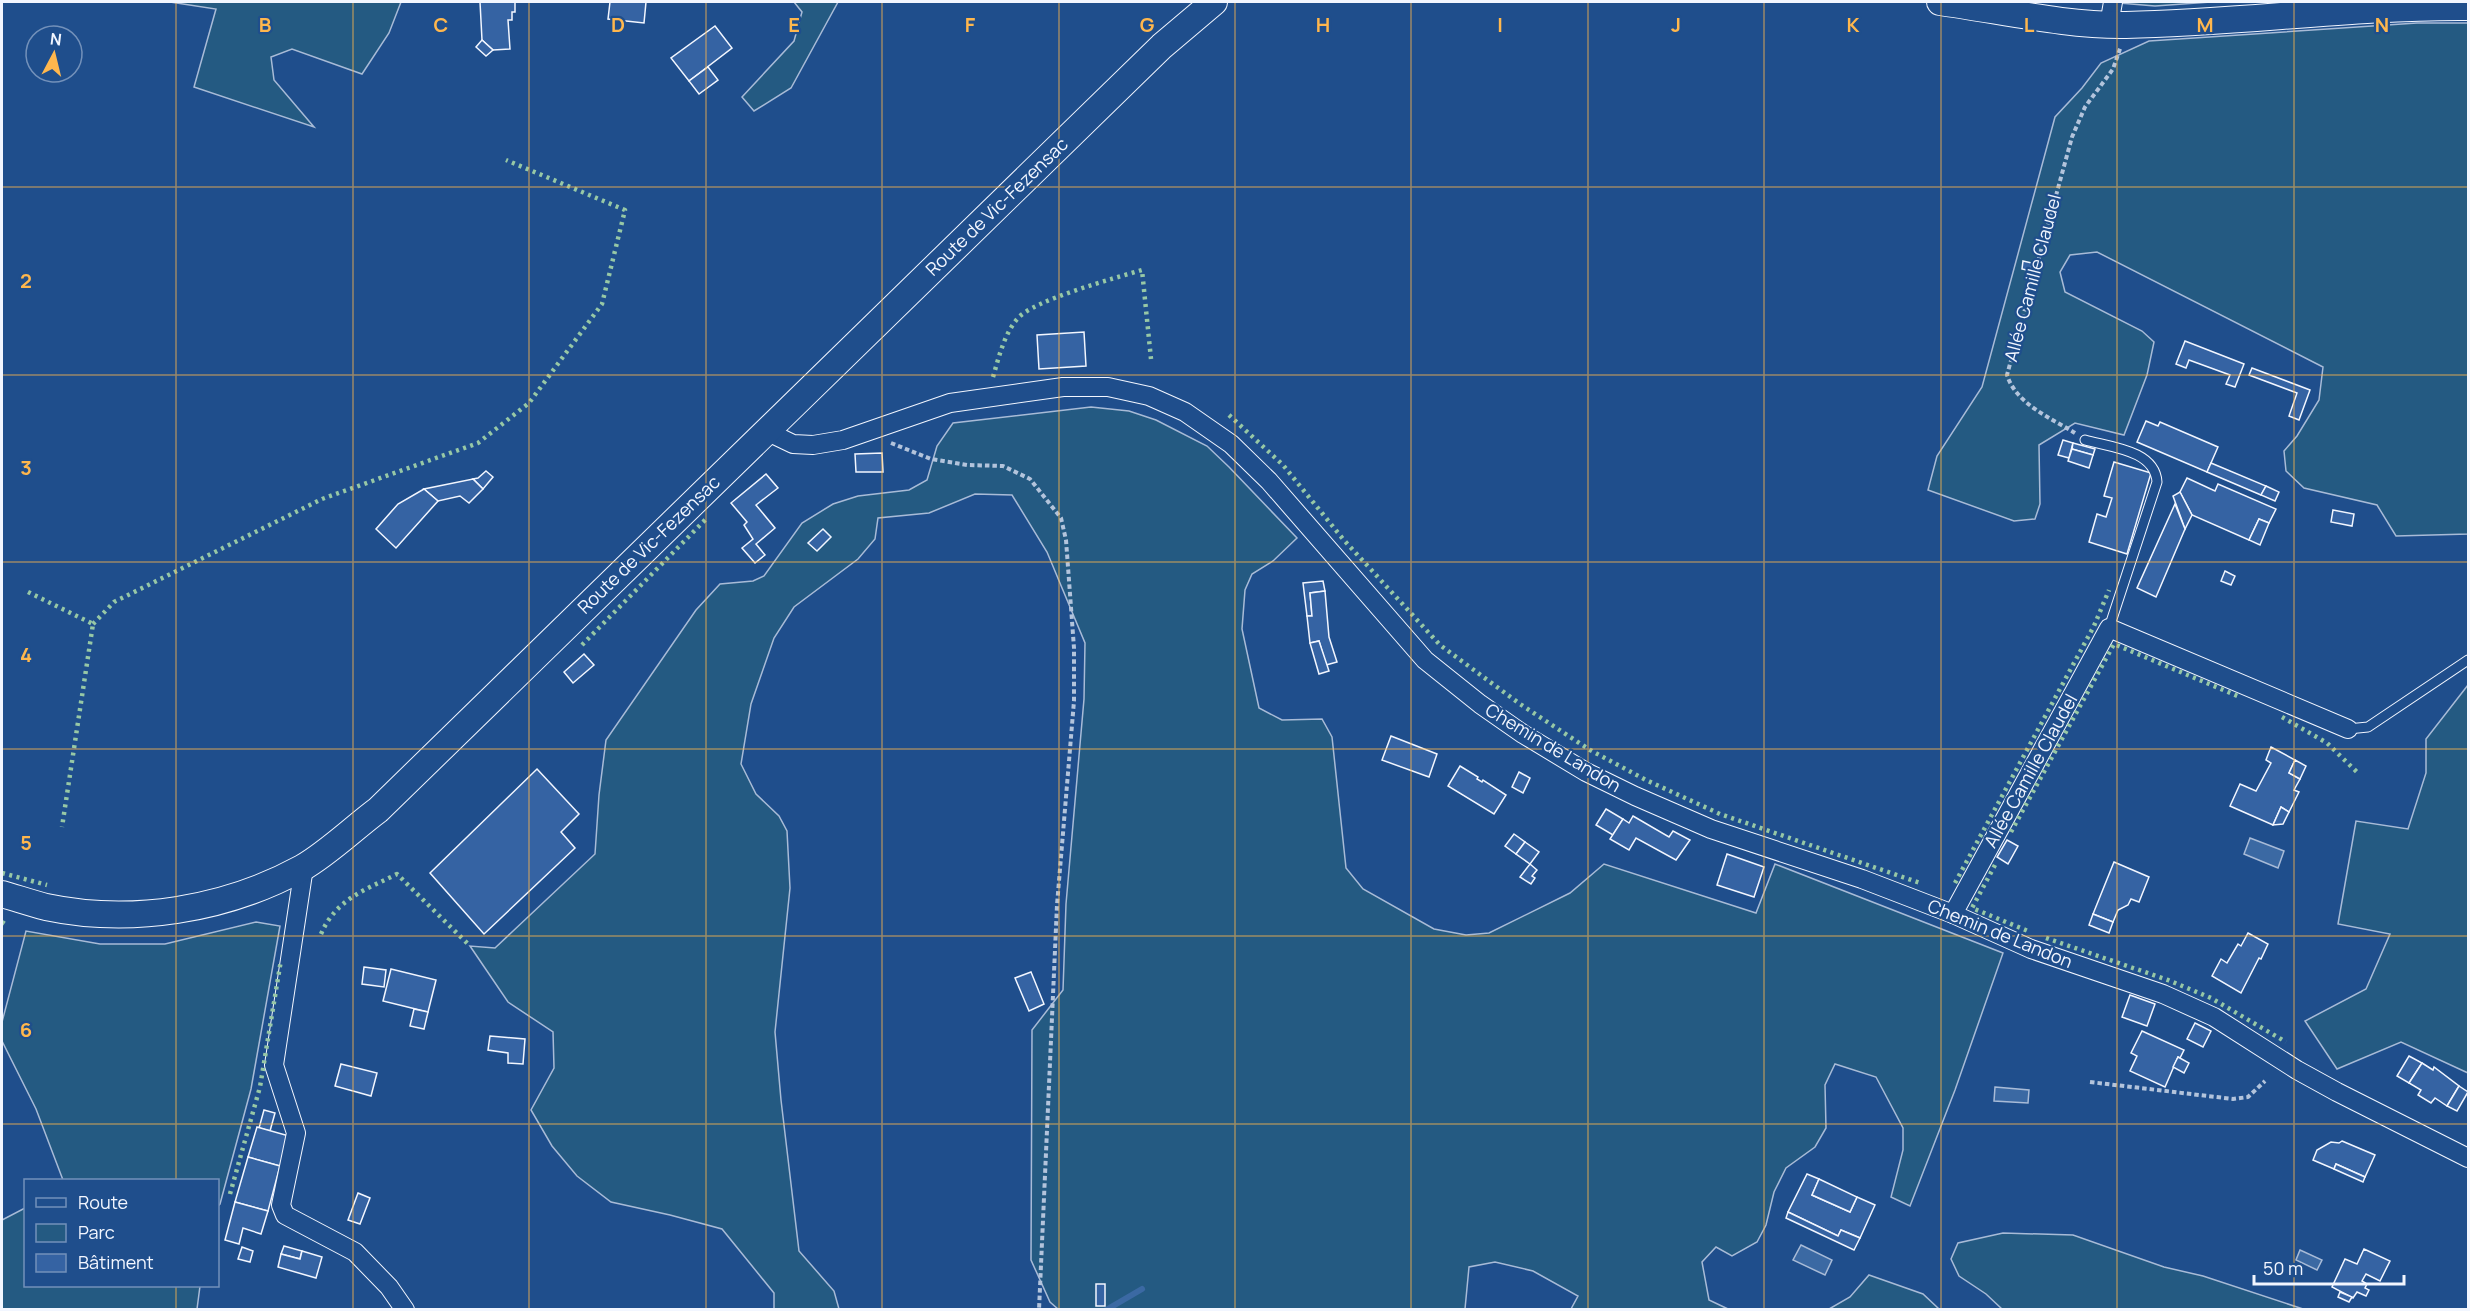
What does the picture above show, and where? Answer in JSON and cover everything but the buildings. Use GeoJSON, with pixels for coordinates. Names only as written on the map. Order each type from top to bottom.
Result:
{"type":"FeatureCollection","features":[{"type":"Feature","properties":{"kind":"main road","name":"Route de Vic-Fezensac"},"geometry":{"type":"LineString","coordinates":[[2,894],[46,907],[110,914],[178,911],[242,895],[304,867],[378,810],[1162,46],[1214,2]]}},
{"type":"Feature","properties":{"kind":"main road"},"geometry":{"type":"LineString","coordinates":[[1940,2],[2077,22],[2116,17],[2469,7]]}},
{"type":"Feature","properties":{"kind":"street","name":"Chemin de Landon"},"geometry":{"type":"LineString","coordinates":[[766,431],[793,444],[813,445],[843,440],[950,403],[1063,387],[1108,387],[1149,396],[1185,412],[1231,444],[1269,481],[1425,660],[1480,704],[1523,734],[1596,777],[1711,829],[1862,879],[1953,914],[2031,949],[2163,994],[2214,1017],[2317,1081],[2469,1158]]}},
{"type":"Feature","properties":{"kind":"street"},"geometry":{"type":"LineString","coordinates":[[2109,628],[2348,729]]}},
{"type":"Feature","properties":{"kind":"street","name":"Allée Camille Claudel"},"geometry":{"type":"LineString","coordinates":[[1953,914],[2109,628]]}},
{"type":"Feature","properties":{"kind":"street"},"geometry":{"type":"LineString","coordinates":[[304,867],[274,1065],[296,1133],[281,1205],[285,1215],[355,1252],[378,1273],[405,1310]]}},
{"type":"Feature","properties":{"kind":"lane","name":"Allée Camille Claudel"},"geometry":{"type":"LineString","coordinates":[[2085,440],[2141,456],[2152,465],[2157,473],[2157,482],[2109,628]]}},
{"type":"Feature","properties":{"kind":"lane"},"geometry":{"type":"LineString","coordinates":[[2348,729],[2368,727],[2469,660]]}},
{"type":"Feature","properties":{"kind":"path","name":"Allée Camille Claudel"},"geometry":{"type":"LineString","coordinates":[[2085,440],[2020,398],[2011,387],[2007,375],[2072,137],[2085,107],[2112,69],[2124,39],[2116,17]]}},
{"type":"Feature","properties":{"kind":"path"},"geometry":{"type":"LineString","coordinates":[[883,442],[893,443],[931,459],[968,465],[1003,466],[1030,479],[1061,518],[1066,540],[1074,648],[1074,701],[1057,905],[1039,1310]]}},
{"type":"Feature","properties":{"kind":"path"},"geometry":{"type":"LineString","coordinates":[[2090,1082],[2233,1100],[2248,1097],[2265,1081]]}},
{"type":"Feature","properties":{"kind":"green space"},"geometry":{"type":"Polygon","coordinates":[[[170,2],[401,2],[389,33],[362,74],[292,49],[271,57],[274,80],[314,127],[194,87],[216,9],[170,2]]]}},
{"type":"Feature","properties":{"kind":"green space"},"geometry":{"type":"Polygon","coordinates":[[[794,2],[838,2],[791,88],[754,111],[742,97],[794,41],[802,12],[794,2]]]}},
{"type":"Feature","properties":{"kind":"green space"},"geometry":{"type":"Polygon","coordinates":[[[2107,2],[2211,2],[2155,6],[2107,2]]]}},
{"type":"Feature","properties":{"kind":"green space"},"geometry":{"type":"Polygon","coordinates":[[[2417,23],[2468,23],[2468,534],[2396,536],[2377,505],[2304,488],[2286,471],[2284,451],[2297,436],[2319,400],[2323,367],[2097,252],[2070,255],[2060,272],[2065,292],[2142,331],[2154,342],[2147,375],[2124,435],[2075,423],[2039,445],[2040,504],[2035,519],[2014,521],[1928,490],[1937,456],[1982,387],[2055,117],[2101,63],[2149,41],[2417,23]]]}},
{"type":"Feature","properties":{"kind":"green space"},"geometry":{"type":"Polygon","coordinates":[[[1091,407],[1129,411],[1156,420],[1207,446],[1297,538],[1273,561],[1252,574],[1245,590],[1242,629],[1259,708],[1282,720],[1322,719],[1332,737],[1346,868],[1363,889],[1434,929],[1466,935],[1489,933],[1570,893],[1604,864],[1756,913],[1775,864],[2003,953],[1955,1090],[1910,1206],[1891,1197],[1903,1150],[1903,1128],[1876,1077],[1835,1064],[1825,1085],[1826,1128],[1815,1147],[1786,1168],[1774,1192],[1766,1225],[1757,1242],[1732,1256],[1716,1247],[1702,1262],[1709,1300],[1728,1309],[1571,1309],[1578,1296],[1533,1271],[1495,1262],[1469,1267],[1465,1309],[1058,1309],[1050,1302],[1031,1260],[1032,1030],[1063,990],[1066,904],[1084,699],[1085,643],[1047,552],[1012,495],[975,494],[929,513],[878,518],[875,539],[858,559],[794,607],[774,638],[751,704],[741,764],[756,794],[779,816],[787,831],[790,888],[775,1032],[799,1251],[834,1291],[839,1309],[774,1309],[774,1293],[722,1229],[611,1202],[577,1176],[552,1146],[531,1110],[554,1068],[553,1032],[508,1002],[470,946],[495,948],[595,854],[606,740],[696,610],[720,584],[753,581],[764,576],[802,523],[833,504],[858,496],[909,490],[927,480],[937,446],[953,423],[1091,407]]]}},
{"type":"Feature","properties":{"kind":"green space"},"geometry":{"type":"Polygon","coordinates":[[[2468,685],[2468,1073],[2401,1042],[2337,1069],[2305,1021],[2366,989],[2390,934],[2338,924],[2356,821],[2408,829],[2426,773],[2426,739],[2468,685]]]}},
{"type":"Feature","properties":{"kind":"green space"},"geometry":{"type":"Polygon","coordinates":[[[256,922],[280,926],[251,1089],[219,1205],[219,1179],[63,1179],[36,1109],[2,1041],[2,1022],[26,931],[100,944],[165,944],[256,922]]]}},
{"type":"Feature","properties":{"kind":"green space"},"geometry":{"type":"Polygon","coordinates":[[[24,1209],[24,1287],[200,1287],[197,1309],[2,1309],[2,1220],[24,1209]]]}},
{"type":"Feature","properties":{"kind":"green space"},"geometry":{"type":"Polygon","coordinates":[[[2003,1233],[2073,1235],[2164,1267],[2203,1276],[2303,1309],[2002,1309],[1986,1294],[1959,1276],[1951,1259],[1958,1243],[2003,1233]]]}},
{"type":"Feature","properties":{"kind":"green space"},"geometry":{"type":"Polygon","coordinates":[[[1869,1275],[1923,1294],[1939,1309],[1829,1309],[1850,1297],[1869,1275]]]}},
{"type":"Feature","properties":{"kind":"shaded area"},"geometry":{"type":"Polygon","coordinates":[[[2250,838],[2284,851],[2278,868],[2244,854],[2250,838]]]}},
{"type":"Feature","properties":{"kind":"shaded area"},"geometry":{"type":"Polygon","coordinates":[[[1995,1087],[2029,1090],[2028,1103],[1994,1101],[1995,1087]]]}},
{"type":"Feature","properties":{"kind":"shaded area"},"geometry":{"type":"Polygon","coordinates":[[[1801,1245],[1832,1260],[1825,1275],[1793,1260],[1801,1245]]]}},
{"type":"Feature","properties":{"kind":"shaded area"},"geometry":{"type":"Polygon","coordinates":[[[2300,1250],[2322,1260],[2317,1270],[2296,1260],[2300,1250]]]}},
{"type":"Feature","properties":{"kind":"waterway"},"geometry":{"type":"LineString","coordinates":[[1106,1310],[1142,1289]]}},
{"type":"Feature","properties":{"kind":"hedge"},"geometry":{"type":"LineString","coordinates":[[93,624],[114,602],[322,499],[478,443],[529,403],[602,304],[625,210],[506,160]]}},
{"type":"Feature","properties":{"kind":"hedge"},"geometry":{"type":"LineString","coordinates":[[993,377],[1009,331],[1018,318],[1027,311],[1076,290],[1142,270],[1151,359]]}},
{"type":"Feature","properties":{"kind":"hedge"},"geometry":{"type":"LineString","coordinates":[[1229,415],[1283,465],[1343,539],[1440,645],[1520,704],[1590,750],[1646,780],[1720,814],[1920,883]]}},
{"type":"Feature","properties":{"kind":"hedge"},"geometry":{"type":"LineString","coordinates":[[582,645],[708,517]]}},
{"type":"Feature","properties":{"kind":"hedge"},"geometry":{"type":"LineString","coordinates":[[1955,883],[2094,626],[2109,590]]}},
{"type":"Feature","properties":{"kind":"hedge"},"geometry":{"type":"LineString","coordinates":[[28,592],[93,624],[62,827]]}},
{"type":"Feature","properties":{"kind":"hedge"},"geometry":{"type":"LineString","coordinates":[[2011,832],[2114,644],[2240,697]]}},
{"type":"Feature","properties":{"kind":"hedge"},"geometry":{"type":"LineString","coordinates":[[2282,717],[2327,743],[2359,774]]}},
{"type":"Feature","properties":{"kind":"hedge"},"geometry":{"type":"LineString","coordinates":[[1995,865],[1972,908],[2028,931]]}},
{"type":"Feature","properties":{"kind":"hedge"},"geometry":{"type":"LineString","coordinates":[[2,873],[47,885]]}},
{"type":"Feature","properties":{"kind":"hedge"},"geometry":{"type":"LineString","coordinates":[[321,934],[327,922],[343,904],[397,874],[470,946]]}},
{"type":"Feature","properties":{"kind":"hedge"},"geometry":{"type":"LineString","coordinates":[[2046,938],[2168,980],[2211,998],[2286,1042]]}},
{"type":"Feature","properties":{"kind":"hedge"},"geometry":{"type":"LineString","coordinates":[[230,1194],[260,1087],[281,960]]}}]}
